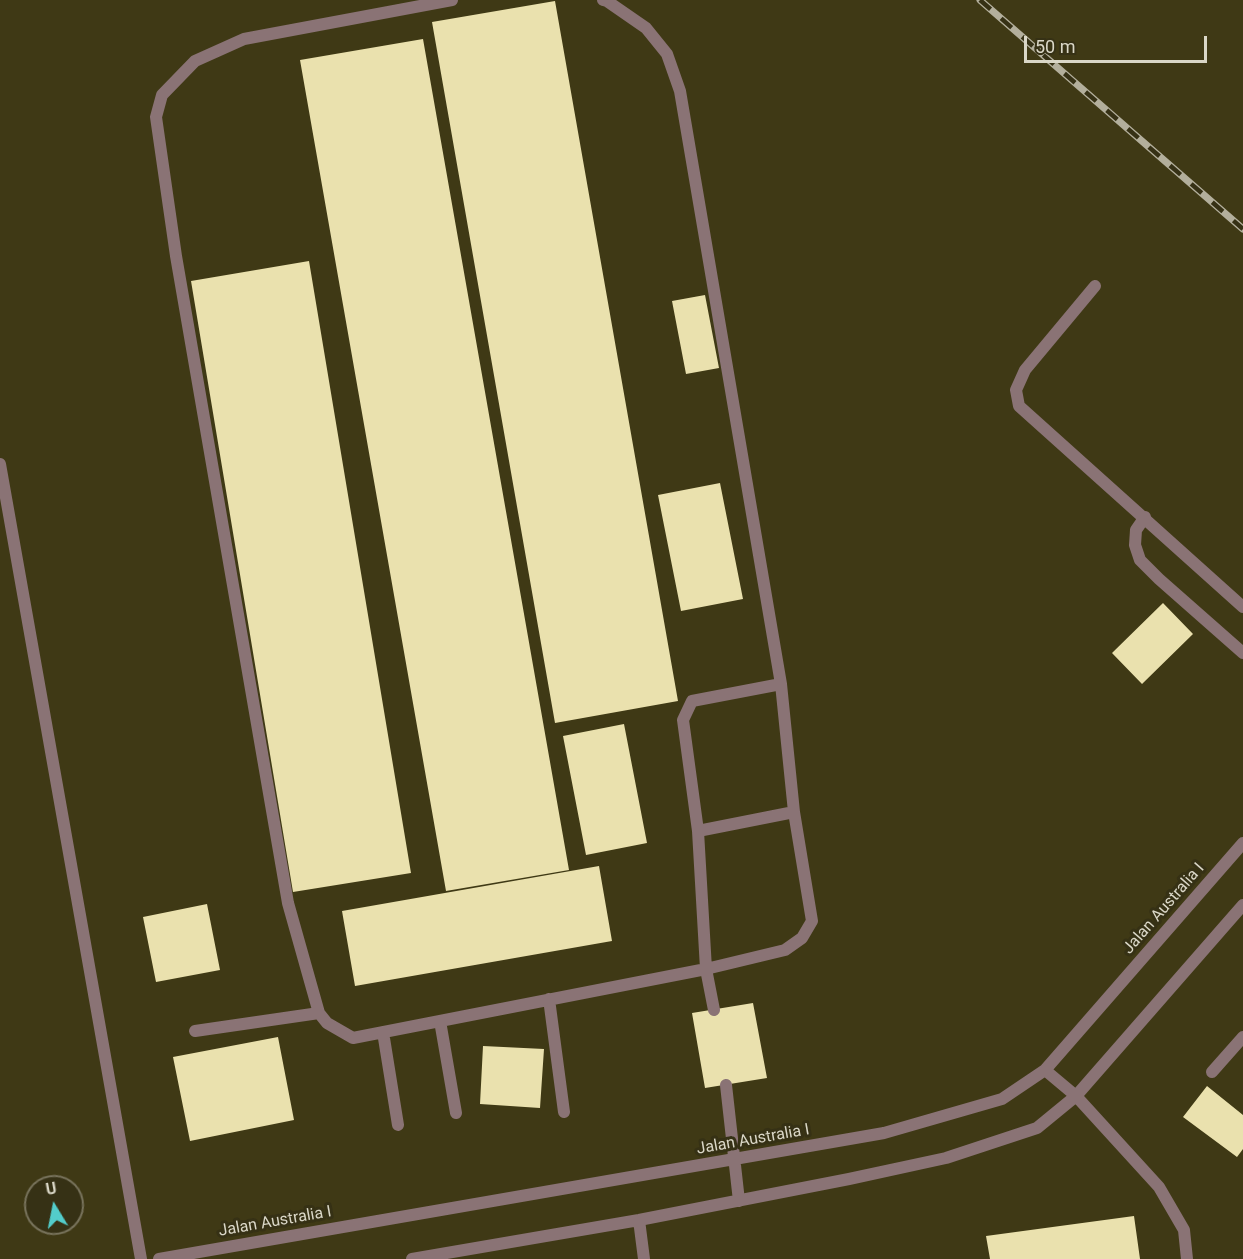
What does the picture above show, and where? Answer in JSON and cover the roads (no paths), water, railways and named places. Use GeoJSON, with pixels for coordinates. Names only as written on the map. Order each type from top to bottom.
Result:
{"type":"FeatureCollection","features":[{"type":"Feature","properties":{"kind":"lane"},"geometry":{"type":"LineString","coordinates":[[452,0],[244,39],[195,61],[162,95],[156,117],[178,268],[288,903],[319,1013],[327,1023],[353,1038],[706,969],[784,950],[802,938],[812,921],[794,812],[781,684],[680,91],[667,54],[646,28],[603,0]]}},
{"type":"Feature","properties":{"kind":"lane"},"geometry":{"type":"LineString","coordinates":[[1095,286],[1025,370],[1016,390],[1019,406],[1243,607]]}},
{"type":"Feature","properties":{"kind":"lane"},"geometry":{"type":"LineString","coordinates":[[0,464],[141,1259]]}},
{"type":"Feature","properties":{"kind":"lane"},"geometry":{"type":"LineString","coordinates":[[1145,517],[1136,530],[1135,545],[1140,560],[1243,653]]}},
{"type":"Feature","properties":{"kind":"lane"},"geometry":{"type":"LineString","coordinates":[[714,1010],[706,969],[698,831],[684,720],[692,701],[781,684]]}},
{"type":"Feature","properties":{"kind":"lane"},"geometry":{"type":"LineString","coordinates":[[698,831],[794,812]]}},
{"type":"Feature","properties":{"kind":"lane","name":"Jalan Australia I"},"geometry":{"type":"LineString","coordinates":[[159,1259],[884,1133],[1002,1099],[1045,1070],[1243,843]]}},
{"type":"Feature","properties":{"kind":"lane"},"geometry":{"type":"LineString","coordinates":[[412,1259],[639,1220],[946,1158],[1037,1128],[1076,1096],[1243,905]]}},
{"type":"Feature","properties":{"kind":"lane"},"geometry":{"type":"LineString","coordinates":[[549,999],[564,1112]]}},
{"type":"Feature","properties":{"kind":"lane"},"geometry":{"type":"LineString","coordinates":[[195,1031],[319,1013]]}},
{"type":"Feature","properties":{"kind":"lane"},"geometry":{"type":"LineString","coordinates":[[440,1021],[456,1113]]}},
{"type":"Feature","properties":{"kind":"lane"},"geometry":{"type":"LineString","coordinates":[[383,1032],[398,1125]]}},
{"type":"Feature","properties":{"kind":"lane"},"geometry":{"type":"LineString","coordinates":[[1212,1072],[1243,1037]]}},
{"type":"Feature","properties":{"kind":"lane"},"geometry":{"type":"LineString","coordinates":[[1045,1070],[1076,1096],[1159,1187],[1184,1230],[1187,1259]]}},
{"type":"Feature","properties":{"kind":"lane"},"geometry":{"type":"LineString","coordinates":[[726,1085],[739,1201]]}},
{"type":"Feature","properties":{"kind":"lane"},"geometry":{"type":"LineString","coordinates":[[639,1220],[644,1259]]}},
{"type":"Feature","properties":{"kind":"railway"},"geometry":{"type":"LineString","coordinates":[[980,0],[1243,229]]}}]}
